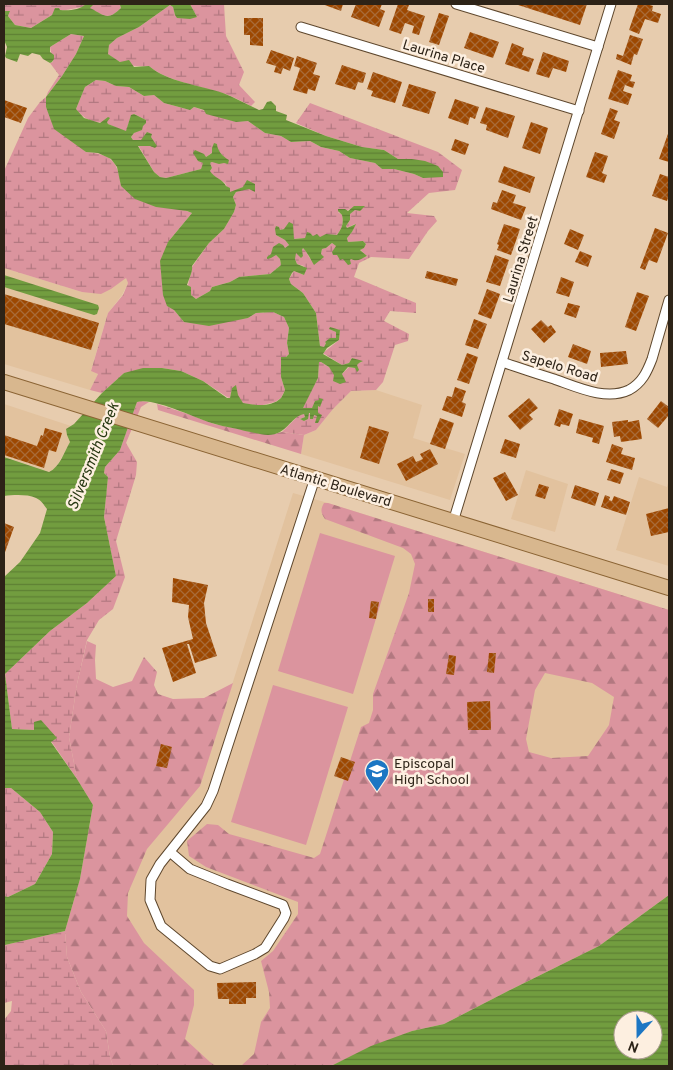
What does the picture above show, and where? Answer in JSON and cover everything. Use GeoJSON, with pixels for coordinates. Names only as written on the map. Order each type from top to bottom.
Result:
{"type":"FeatureCollection","features":[{"type":"Feature","properties":{"kind":"main road","name":"Atlantic Boulevard"},"geometry":{"type":"LineString","coordinates":[[4,382],[669,588]]}},
{"type":"Feature","properties":{"kind":"street"},"geometry":{"type":"LineString","coordinates":[[456,4],[598,47]]}},
{"type":"Feature","properties":{"kind":"street","name":"Laurina Street"},"geometry":{"type":"LineString","coordinates":[[454,522],[612,4]]}},
{"type":"Feature","properties":{"kind":"street","name":"Laurina Place"},"geometry":{"type":"LineString","coordinates":[[302,27],[579,112]]}},
{"type":"Feature","properties":{"kind":"street","name":"Sapelo Road"},"geometry":{"type":"LineString","coordinates":[[502,362],[592,391],[614,394],[622,392],[638,384],[648,368],[669,300]]}},
{"type":"Feature","properties":{"kind":"street"},"geometry":{"type":"LineString","coordinates":[[170,852],[190,869],[283,905],[286,914],[264,948],[220,969],[210,966],[161,926],[150,900],[151,880],[160,864],[206,806],[213,791],[316,478]]}},
{"type":"Feature","properties":{"kind":"shaded area"},"geometry":{"type":"Polygon","coordinates":[[[4,268],[82,292],[119,283],[126,277],[128,283],[122,295],[108,313],[91,370],[98,374],[90,390],[4,364],[4,268]]]}},
{"type":"Feature","properties":{"kind":"shaded area"},"geometry":{"type":"Polygon","coordinates":[[[376,390],[422,405],[413,438],[465,454],[450,500],[301,454],[304,435],[316,430],[351,391],[376,390]]]}},
{"type":"Feature","properties":{"kind":"shaded area"},"geometry":{"type":"Polygon","coordinates":[[[4,404],[71,426],[66,430],[70,442],[54,469],[49,472],[4,457],[4,404]]]}},
{"type":"Feature","properties":{"kind":"shaded area"},"geometry":{"type":"Polygon","coordinates":[[[526,470],[568,484],[555,532],[511,519],[526,470]]]}},
{"type":"Feature","properties":{"kind":"shaded area"},"geometry":{"type":"Polygon","coordinates":[[[639,477],[667,487],[669,479],[669,566],[616,550],[639,477]]]}},
{"type":"Feature","properties":{"kind":"shaded area","name":"Episcopal High School"},"geometry":{"type":"Polygon","coordinates":[[[293,493],[669,610],[669,895],[331,1066],[113,1066],[93,805],[77,779],[217,732],[293,493]]]}},
{"type":"Feature","properties":{"kind":"green space"},"geometry":{"type":"Polygon","coordinates":[[[5,4],[86,4],[83,7],[60,10],[31,28],[15,25],[8,16],[10,11],[4,11],[5,4]]]}},
{"type":"Feature","properties":{"kind":"green space"},"geometry":{"type":"Polygon","coordinates":[[[94,4],[121,4],[121,8],[112,15],[106,16],[89,8],[94,4]]]}},
{"type":"Feature","properties":{"kind":"green space"},"geometry":{"type":"Polygon","coordinates":[[[190,4],[224,4],[226,36],[244,72],[239,85],[255,102],[251,106],[226,94],[164,76],[149,66],[132,66],[122,63],[108,54],[109,45],[117,38],[139,27],[170,5],[173,7],[175,15],[197,17],[190,4]]]}},
{"type":"Feature","properties":{"kind":"green space"},"geometry":{"type":"Polygon","coordinates":[[[71,34],[84,36],[76,54],[46,97],[59,75],[50,63],[53,62],[50,47],[71,34]]]}},
{"type":"Feature","properties":{"kind":"green space"},"geometry":{"type":"Polygon","coordinates":[[[96,80],[105,81],[116,86],[129,87],[144,96],[154,95],[164,103],[190,110],[194,107],[236,122],[248,121],[265,133],[281,136],[291,142],[310,141],[321,147],[339,151],[350,158],[375,163],[382,169],[394,169],[423,178],[443,176],[412,159],[398,159],[384,150],[362,147],[326,136],[296,123],[310,103],[438,152],[462,170],[455,190],[429,193],[407,213],[434,216],[437,221],[409,259],[371,257],[359,263],[354,277],[416,303],[416,313],[390,311],[384,321],[409,334],[408,341],[395,345],[383,382],[376,390],[351,391],[316,430],[304,435],[282,432],[299,415],[304,414],[305,417],[300,419],[305,421],[308,413],[317,416],[319,400],[312,408],[302,408],[318,378],[319,362],[329,367],[335,375],[342,374],[349,367],[355,368],[358,363],[362,362],[352,358],[349,363],[342,365],[323,353],[339,340],[340,330],[330,329],[336,332],[336,338],[326,343],[324,347],[320,346],[316,313],[303,293],[291,284],[289,279],[294,271],[304,275],[304,266],[297,264],[295,259],[295,252],[303,248],[311,260],[321,254],[322,249],[332,243],[336,246],[337,255],[343,259],[350,260],[351,258],[367,257],[360,249],[364,248],[366,244],[363,241],[348,242],[347,237],[352,232],[355,224],[347,228],[346,226],[350,220],[349,214],[364,206],[338,212],[342,215],[343,221],[337,235],[326,234],[320,238],[310,233],[305,238],[293,239],[284,229],[280,230],[276,235],[285,240],[289,245],[276,255],[280,259],[281,265],[270,274],[239,277],[230,282],[212,287],[210,291],[196,299],[188,287],[192,267],[209,243],[224,229],[234,212],[236,205],[233,197],[236,192],[255,184],[230,193],[225,183],[211,174],[210,171],[212,168],[210,163],[224,157],[217,149],[206,157],[201,169],[166,178],[160,177],[154,172],[138,145],[150,146],[142,140],[133,140],[131,137],[146,120],[134,114],[131,116],[126,132],[107,122],[89,120],[76,109],[85,87],[96,80]]]}},
{"type":"Feature","properties":{"kind":"green space"},"geometry":{"type":"Polygon","coordinates":[[[46,97],[46,107],[50,115],[86,152],[102,155],[112,160],[118,170],[121,186],[192,213],[168,242],[174,310],[184,322],[195,323],[248,318],[256,313],[273,312],[284,317],[289,328],[287,343],[289,354],[286,357],[282,357],[281,377],[285,390],[281,398],[275,402],[259,406],[243,403],[232,389],[230,398],[203,381],[181,371],[162,368],[124,373],[102,393],[90,390],[98,374],[91,371],[108,313],[123,295],[128,283],[126,278],[101,294],[82,292],[4,268],[4,171],[28,118],[46,97]]]}},
{"type":"Feature","properties":{"kind":"green space"},"geometry":{"type":"Polygon","coordinates":[[[137,402],[149,402],[141,407],[126,443],[137,462],[136,475],[116,541],[125,577],[113,609],[99,620],[87,640],[77,684],[69,737],[77,779],[51,741],[57,738],[34,730],[12,729],[5,674],[50,631],[87,603],[116,576],[104,517],[108,477],[104,473],[105,467],[120,450],[137,402]]]}},
{"type":"Feature","properties":{"kind":"green space"},"geometry":{"type":"Polygon","coordinates":[[[157,404],[214,424],[270,435],[282,432],[304,435],[301,454],[158,410],[157,404]]]}},
{"type":"Feature","properties":{"kind":"green space"},"geometry":{"type":"Polygon","coordinates":[[[328,503],[669,610],[669,895],[599,946],[444,1024],[412,1031],[331,1066],[242,1066],[254,1054],[261,1022],[270,1008],[269,992],[261,961],[273,951],[298,914],[298,902],[206,867],[189,856],[187,841],[207,824],[218,825],[229,834],[314,858],[320,854],[361,727],[369,723],[373,710],[373,694],[409,593],[415,564],[411,554],[403,548],[325,519],[322,511],[323,505],[328,503]],[[545,673],[535,690],[526,739],[529,752],[551,758],[588,756],[609,725],[614,697],[592,683],[545,673]]]}},
{"type":"Feature","properties":{"kind":"green space"},"geometry":{"type":"Polygon","coordinates":[[[320,533],[395,556],[353,694],[278,671],[320,533]]]}},
{"type":"Feature","properties":{"kind":"green space"},"geometry":{"type":"Polygon","coordinates":[[[87,641],[96,645],[96,679],[113,687],[132,681],[144,657],[157,672],[154,685],[158,694],[173,699],[204,698],[233,683],[200,786],[147,849],[128,893],[127,916],[144,943],[194,990],[194,1005],[185,1039],[216,1066],[113,1066],[106,1031],[81,992],[67,957],[65,931],[80,879],[93,805],[77,779],[69,737],[77,684],[87,641]]]}},
{"type":"Feature","properties":{"kind":"green space"},"geometry":{"type":"Polygon","coordinates":[[[273,685],[348,707],[306,845],[231,822],[273,685]]]}},
{"type":"Feature","properties":{"kind":"green space"},"geometry":{"type":"Polygon","coordinates":[[[4,788],[11,788],[40,812],[53,832],[52,854],[35,884],[8,897],[4,896],[4,788]]]}},
{"type":"Feature","properties":{"kind":"green space"},"geometry":{"type":"Polygon","coordinates":[[[65,931],[67,957],[81,992],[106,1031],[113,1066],[4,1066],[4,1020],[11,1011],[12,1001],[4,1003],[4,947],[5,945],[65,931]]]}},
{"type":"Feature","properties":{"kind":"water","name":"Silversmith Creek"},"geometry":{"type":"Polygon","coordinates":[[[86,4],[94,4],[90,8],[109,16],[121,8],[121,4],[190,4],[197,17],[190,19],[177,18],[173,7],[170,5],[139,27],[117,38],[109,45],[108,54],[120,62],[129,60],[134,67],[149,66],[165,76],[223,93],[259,110],[263,109],[267,102],[271,101],[276,106],[276,111],[287,115],[286,120],[326,136],[362,147],[384,150],[398,159],[425,161],[438,166],[443,172],[443,177],[423,178],[394,169],[382,169],[375,163],[350,158],[339,151],[321,147],[310,141],[291,142],[281,136],[265,133],[248,121],[236,122],[206,114],[204,110],[194,107],[190,110],[164,103],[154,95],[144,96],[129,87],[116,86],[105,81],[96,80],[85,87],[76,109],[84,118],[100,123],[108,117],[110,118],[107,122],[108,124],[126,131],[131,115],[134,114],[146,120],[142,130],[134,133],[131,137],[133,140],[141,140],[147,132],[152,134],[151,137],[157,146],[155,148],[138,146],[154,172],[160,177],[166,178],[201,169],[203,163],[198,161],[193,153],[195,150],[206,157],[212,153],[214,143],[217,144],[218,149],[229,160],[228,164],[210,163],[212,168],[210,171],[230,188],[230,192],[243,187],[247,180],[255,184],[255,192],[249,189],[236,192],[233,197],[236,205],[234,212],[224,229],[209,243],[192,266],[187,285],[191,287],[191,295],[196,299],[210,291],[212,287],[230,282],[239,277],[270,274],[281,265],[280,259],[276,255],[267,259],[273,247],[279,243],[285,248],[289,245],[285,240],[276,235],[276,226],[280,230],[284,229],[289,222],[293,224],[294,239],[305,238],[307,232],[313,236],[317,234],[320,237],[326,234],[337,235],[343,221],[338,209],[348,211],[354,206],[365,206],[360,211],[355,210],[350,214],[350,220],[346,226],[347,228],[356,224],[347,238],[348,242],[363,241],[366,244],[360,250],[367,256],[357,260],[351,259],[351,264],[348,265],[343,259],[340,260],[337,255],[333,255],[332,252],[336,246],[332,243],[322,249],[321,254],[324,257],[314,265],[303,248],[303,256],[301,258],[296,253],[295,259],[297,264],[307,268],[304,275],[294,271],[289,279],[291,284],[303,293],[316,313],[320,346],[324,347],[325,342],[330,338],[336,338],[336,332],[329,329],[330,327],[340,330],[339,340],[327,348],[323,354],[342,365],[349,363],[352,358],[363,361],[357,365],[359,370],[357,372],[355,368],[348,367],[342,374],[346,382],[340,384],[333,381],[334,375],[329,367],[319,362],[318,378],[303,408],[312,408],[315,401],[319,400],[319,398],[323,399],[320,407],[318,406],[318,413],[322,415],[318,423],[315,423],[317,416],[314,415],[313,419],[310,419],[310,413],[308,419],[304,421],[300,419],[305,417],[304,414],[280,432],[274,434],[263,435],[222,426],[164,405],[144,401],[137,402],[120,450],[105,467],[104,473],[108,477],[104,517],[116,576],[87,603],[50,631],[5,674],[12,729],[34,730],[34,722],[41,720],[57,738],[51,742],[93,805],[80,879],[65,931],[5,945],[4,947],[4,896],[8,897],[35,884],[52,854],[53,832],[40,812],[11,788],[4,788],[4,577],[20,562],[40,533],[47,509],[39,500],[32,497],[20,495],[4,496],[4,457],[49,472],[53,470],[70,442],[66,429],[74,424],[102,393],[124,373],[143,368],[181,371],[203,381],[227,398],[230,398],[232,388],[236,385],[238,395],[243,403],[262,405],[272,403],[281,398],[285,390],[281,377],[281,357],[286,357],[289,354],[287,343],[289,328],[284,317],[273,312],[256,313],[248,318],[209,326],[184,322],[174,310],[167,306],[163,295],[160,261],[168,242],[192,213],[156,207],[135,199],[121,186],[117,167],[111,159],[98,153],[86,152],[54,129],[46,107],[46,97],[76,54],[84,36],[71,34],[50,47],[50,52],[54,55],[54,59],[50,63],[40,55],[32,53],[28,56],[20,54],[17,62],[6,58],[4,11],[10,11],[8,16],[15,25],[31,28],[52,15],[55,8],[70,10],[81,8],[86,4]]]}},
{"type":"Feature","properties":{"kind":"water"},"geometry":{"type":"Polygon","coordinates":[[[4,275],[98,305],[97,314],[94,315],[4,287],[4,275]]]}},
{"type":"Feature","properties":{"kind":"water"},"geometry":{"type":"Polygon","coordinates":[[[669,895],[669,1066],[331,1066],[371,1046],[412,1031],[444,1024],[599,946],[669,895]]]}},
{"type":"Feature","properties":{"kind":"building"},"geometry":{"type":"Polygon","coordinates":[[[322,4],[343,4],[341,11],[322,4]]]}},
{"type":"Feature","properties":{"kind":"building"},"geometry":{"type":"Polygon","coordinates":[[[356,4],[382,4],[380,9],[385,11],[379,27],[351,17],[356,4]]]}},
{"type":"Feature","properties":{"kind":"building"},"geometry":{"type":"Polygon","coordinates":[[[398,4],[409,5],[407,10],[425,16],[419,35],[412,33],[414,26],[405,23],[401,34],[389,30],[398,4]]]}},
{"type":"Feature","properties":{"kind":"building"},"geometry":{"type":"Polygon","coordinates":[[[515,4],[587,4],[580,25],[515,4]]]}},
{"type":"Feature","properties":{"kind":"building"},"geometry":{"type":"Polygon","coordinates":[[[638,4],[653,6],[652,11],[661,14],[658,23],[645,19],[639,34],[629,30],[638,4]]]}},
{"type":"Feature","properties":{"kind":"building"},"geometry":{"type":"Polygon","coordinates":[[[439,13],[449,16],[439,45],[429,42],[439,13]]]}},
{"type":"Feature","properties":{"kind":"building"},"geometry":{"type":"Polygon","coordinates":[[[244,18],[263,18],[263,46],[250,45],[250,35],[244,35],[244,18]]]}},
{"type":"Feature","properties":{"kind":"building"},"geometry":{"type":"Polygon","coordinates":[[[470,32],[499,42],[493,58],[464,48],[470,32]]]}},
{"type":"Feature","properties":{"kind":"building"},"geometry":{"type":"Polygon","coordinates":[[[630,35],[643,39],[637,55],[634,54],[631,65],[616,59],[617,54],[623,56],[630,35]]]}},
{"type":"Feature","properties":{"kind":"building"},"geometry":{"type":"Polygon","coordinates":[[[512,43],[524,48],[522,55],[534,59],[529,72],[505,64],[512,43]]]}},
{"type":"Feature","properties":{"kind":"building"},"geometry":{"type":"Polygon","coordinates":[[[271,50],[294,58],[290,71],[283,68],[281,74],[274,72],[276,66],[266,63],[271,50]]]}},
{"type":"Feature","properties":{"kind":"building"},"geometry":{"type":"Polygon","coordinates":[[[543,52],[569,61],[566,72],[553,68],[549,78],[536,74],[543,52]]]}},
{"type":"Feature","properties":{"kind":"building"},"geometry":{"type":"Polygon","coordinates":[[[297,56],[317,63],[313,74],[320,76],[315,91],[308,89],[307,94],[293,90],[300,68],[294,66],[297,56]]]}},
{"type":"Feature","properties":{"kind":"building"},"geometry":{"type":"Polygon","coordinates":[[[342,65],[366,73],[363,83],[358,82],[355,90],[335,84],[342,65]]]}},
{"type":"Feature","properties":{"kind":"building"},"geometry":{"type":"Polygon","coordinates":[[[618,70],[632,75],[630,81],[635,82],[633,88],[625,85],[623,91],[632,94],[628,105],[608,99],[618,70]]]}},
{"type":"Feature","properties":{"kind":"building"},"geometry":{"type":"Polygon","coordinates":[[[373,72],[402,82],[395,103],[371,96],[373,91],[367,89],[373,72]]]}},
{"type":"Feature","properties":{"kind":"building"},"geometry":{"type":"Polygon","coordinates":[[[409,84],[436,92],[429,114],[402,106],[409,84]]]}},
{"type":"Feature","properties":{"kind":"building"},"geometry":{"type":"Polygon","coordinates":[[[455,99],[479,107],[475,119],[470,117],[468,125],[448,118],[455,99]]]}},
{"type":"Feature","properties":{"kind":"building"},"geometry":{"type":"Polygon","coordinates":[[[4,100],[27,108],[21,123],[4,117],[4,100]]]}},
{"type":"Feature","properties":{"kind":"building"},"geometry":{"type":"Polygon","coordinates":[[[486,107],[515,116],[508,138],[486,130],[487,125],[480,123],[486,107]]]}},
{"type":"Feature","properties":{"kind":"building"},"geometry":{"type":"Polygon","coordinates":[[[610,108],[618,111],[614,120],[620,122],[614,139],[601,134],[610,108]]]}},
{"type":"Feature","properties":{"kind":"building"},"geometry":{"type":"Polygon","coordinates":[[[531,122],[548,128],[540,154],[522,148],[531,122]]]}},
{"type":"Feature","properties":{"kind":"building"},"geometry":{"type":"Polygon","coordinates":[[[669,131],[669,162],[659,159],[669,131]]]}},
{"type":"Feature","properties":{"kind":"building"},"geometry":{"type":"Polygon","coordinates":[[[455,139],[469,144],[465,155],[451,150],[455,139]]]}},
{"type":"Feature","properties":{"kind":"building"},"geometry":{"type":"Polygon","coordinates":[[[595,152],[608,156],[602,173],[607,175],[604,183],[586,177],[595,152]]]}},
{"type":"Feature","properties":{"kind":"building"},"geometry":{"type":"Polygon","coordinates":[[[504,166],[535,177],[530,193],[498,182],[504,166]]]}},
{"type":"Feature","properties":{"kind":"building"},"geometry":{"type":"Polygon","coordinates":[[[660,174],[669,177],[667,201],[652,196],[660,174]]]}},
{"type":"Feature","properties":{"kind":"building"},"geometry":{"type":"Polygon","coordinates":[[[502,190],[516,195],[513,203],[526,207],[521,220],[491,209],[493,202],[497,203],[502,190]]]}},
{"type":"Feature","properties":{"kind":"building"},"geometry":{"type":"Polygon","coordinates":[[[504,224],[520,229],[511,255],[497,250],[499,245],[497,244],[504,224]]]}},
{"type":"Feature","properties":{"kind":"building"},"geometry":{"type":"Polygon","coordinates":[[[655,228],[668,233],[657,263],[649,260],[645,270],[640,268],[655,228]]]}},
{"type":"Feature","properties":{"kind":"building"},"geometry":{"type":"Polygon","coordinates":[[[570,229],[584,235],[578,250],[564,244],[570,229]]]}},
{"type":"Feature","properties":{"kind":"building"},"geometry":{"type":"Polygon","coordinates":[[[580,251],[592,256],[588,267],[575,262],[580,251]]]}},
{"type":"Feature","properties":{"kind":"building"},"geometry":{"type":"Polygon","coordinates":[[[495,255],[509,260],[500,286],[486,282],[495,255]]]}},
{"type":"Feature","properties":{"kind":"building"},"geometry":{"type":"Polygon","coordinates":[[[427,271],[458,279],[456,286],[425,278],[427,271]]]}},
{"type":"Feature","properties":{"kind":"building"},"geometry":{"type":"Polygon","coordinates":[[[561,277],[574,282],[569,297],[556,293],[561,277]]]}},
{"type":"Feature","properties":{"kind":"building"},"geometry":{"type":"Polygon","coordinates":[[[487,289],[500,294],[491,319],[478,314],[487,289]]]}},
{"type":"Feature","properties":{"kind":"building"},"geometry":{"type":"Polygon","coordinates":[[[637,292],[649,296],[636,331],[625,327],[637,292]]]}},
{"type":"Feature","properties":{"kind":"building"},"geometry":{"type":"Polygon","coordinates":[[[4,294],[99,323],[91,350],[4,324],[4,294]]]}},
{"type":"Feature","properties":{"kind":"building"},"geometry":{"type":"Polygon","coordinates":[[[568,303],[580,306],[576,318],[564,314],[568,303]]]}},
{"type":"Feature","properties":{"kind":"building"},"geometry":{"type":"Polygon","coordinates":[[[474,319],[487,324],[478,349],[465,345],[474,319]]]}},
{"type":"Feature","properties":{"kind":"building"},"geometry":{"type":"Polygon","coordinates":[[[541,320],[548,327],[551,325],[556,332],[544,343],[531,329],[541,320]]]}},
{"type":"Feature","properties":{"kind":"building"},"geometry":{"type":"Polygon","coordinates":[[[573,344],[591,351],[587,364],[568,357],[573,344]]]}},
{"type":"Feature","properties":{"kind":"building"},"geometry":{"type":"Polygon","coordinates":[[[626,351],[628,364],[601,367],[600,353],[626,351]]]}},
{"type":"Feature","properties":{"kind":"building"},"geometry":{"type":"Polygon","coordinates":[[[467,353],[478,357],[469,384],[457,380],[467,353]]]}},
{"type":"Feature","properties":{"kind":"building"},"geometry":{"type":"Polygon","coordinates":[[[455,387],[466,391],[462,402],[466,404],[462,417],[442,410],[447,396],[452,397],[455,387]]]}},
{"type":"Feature","properties":{"kind":"building"},"geometry":{"type":"Polygon","coordinates":[[[529,398],[538,408],[529,415],[533,419],[520,430],[508,416],[529,398]]]}},
{"type":"Feature","properties":{"kind":"building"},"geometry":{"type":"Polygon","coordinates":[[[661,401],[669,407],[669,415],[658,428],[647,419],[661,401]]]}},
{"type":"Feature","properties":{"kind":"building"},"geometry":{"type":"Polygon","coordinates":[[[559,409],[573,414],[569,426],[561,424],[560,427],[554,425],[559,409]]]}},
{"type":"Feature","properties":{"kind":"building"},"geometry":{"type":"Polygon","coordinates":[[[440,418],[454,423],[445,449],[430,444],[440,418]]]}},
{"type":"Feature","properties":{"kind":"building"},"geometry":{"type":"Polygon","coordinates":[[[579,419],[604,426],[599,444],[592,442],[593,438],[576,433],[579,419]]]}},
{"type":"Feature","properties":{"kind":"building"},"geometry":{"type":"Polygon","coordinates":[[[628,420],[628,422],[639,420],[642,439],[621,442],[620,436],[614,437],[612,422],[628,420]]]}},
{"type":"Feature","properties":{"kind":"building"},"geometry":{"type":"Polygon","coordinates":[[[369,426],[389,432],[379,464],[360,458],[369,426]]]}},
{"type":"Feature","properties":{"kind":"building"},"geometry":{"type":"Polygon","coordinates":[[[45,428],[62,433],[56,452],[49,450],[44,468],[4,455],[4,435],[37,446],[45,428]]]}},
{"type":"Feature","properties":{"kind":"building"},"geometry":{"type":"Polygon","coordinates":[[[505,439],[520,444],[516,458],[500,453],[505,439]]]}},
{"type":"Feature","properties":{"kind":"building"},"geometry":{"type":"Polygon","coordinates":[[[612,444],[623,448],[621,454],[635,458],[632,470],[606,462],[612,444]]]}},
{"type":"Feature","properties":{"kind":"building"},"geometry":{"type":"Polygon","coordinates":[[[430,449],[438,464],[406,481],[397,464],[413,456],[416,462],[423,459],[420,454],[430,449]]]}},
{"type":"Feature","properties":{"kind":"building"},"geometry":{"type":"Polygon","coordinates":[[[611,469],[624,473],[620,484],[607,480],[611,469]]]}},
{"type":"Feature","properties":{"kind":"building"},"geometry":{"type":"Polygon","coordinates":[[[505,472],[518,495],[506,501],[493,478],[505,472]]]}},
{"type":"Feature","properties":{"kind":"building"},"geometry":{"type":"Polygon","coordinates":[[[539,484],[549,487],[545,499],[535,496],[539,484]]]}},
{"type":"Feature","properties":{"kind":"building"},"geometry":{"type":"Polygon","coordinates":[[[575,485],[599,493],[595,506],[571,498],[575,485]]]}},
{"type":"Feature","properties":{"kind":"building"},"geometry":{"type":"Polygon","coordinates":[[[605,495],[610,497],[609,500],[612,501],[614,496],[630,502],[626,515],[601,507],[605,495]]]}},
{"type":"Feature","properties":{"kind":"building"},"geometry":{"type":"Polygon","coordinates":[[[669,508],[669,532],[651,536],[646,514],[669,508]]]}},
{"type":"Feature","properties":{"kind":"building"},"geometry":{"type":"Polygon","coordinates":[[[4,523],[14,527],[4,555],[4,523]]]}},
{"type":"Feature","properties":{"kind":"building"},"geometry":{"type":"Polygon","coordinates":[[[173,578],[208,585],[204,603],[206,623],[217,656],[195,663],[189,644],[187,644],[196,673],[173,682],[162,648],[193,639],[188,617],[189,605],[172,602],[173,578]]]}},
{"type":"Feature","properties":{"kind":"building"},"geometry":{"type":"Polygon","coordinates":[[[428,599],[434,599],[434,612],[428,612],[428,599]]]}},
{"type":"Feature","properties":{"kind":"building"},"geometry":{"type":"Polygon","coordinates":[[[371,601],[379,602],[376,619],[369,618],[371,601]]]}},
{"type":"Feature","properties":{"kind":"building"},"geometry":{"type":"Polygon","coordinates":[[[489,653],[496,653],[494,673],[487,672],[489,653]]]}},
{"type":"Feature","properties":{"kind":"building"},"geometry":{"type":"Polygon","coordinates":[[[449,655],[456,656],[454,675],[446,674],[449,655]]]}},
{"type":"Feature","properties":{"kind":"building"},"geometry":{"type":"Polygon","coordinates":[[[490,701],[491,730],[468,730],[467,702],[490,701]]]}},
{"type":"Feature","properties":{"kind":"building"},"geometry":{"type":"Polygon","coordinates":[[[161,744],[172,747],[167,768],[156,766],[161,744]]]}},
{"type":"Feature","properties":{"kind":"building"},"geometry":{"type":"Polygon","coordinates":[[[341,757],[355,762],[348,781],[334,776],[341,757]]]}},
{"type":"Feature","properties":{"kind":"building"},"geometry":{"type":"Polygon","coordinates":[[[256,982],[256,998],[246,998],[246,1004],[229,1004],[229,999],[218,999],[217,983],[256,982]]]}},
{"type":"Feature","properties":{"kind":"place","name":"Episcopal High School"},"geometry":{"type":"Point","coordinates":[377,792]}}]}
